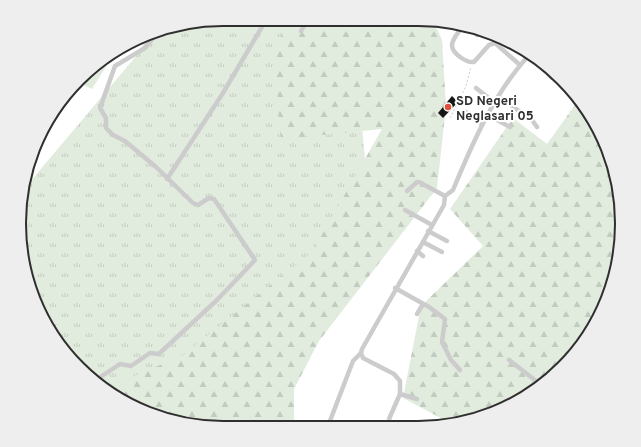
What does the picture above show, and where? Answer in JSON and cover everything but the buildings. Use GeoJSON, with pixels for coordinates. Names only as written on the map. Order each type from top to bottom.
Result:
{"type":"FeatureCollection","features":[{"type":"Feature","properties":{"kind":"street"},"geometry":{"type":"LineString","coordinates":[[167,179],[223,93],[262,26]]}},
{"type":"Feature","properties":{"kind":"street"},"geometry":{"type":"LineString","coordinates":[[301,31],[304,26]]}},
{"type":"Feature","properties":{"kind":"street"},"geometry":{"type":"LineString","coordinates":[[460,31],[453,42],[452,48],[461,57],[473,63],[489,45],[495,43],[520,65]]}},
{"type":"Feature","properties":{"kind":"street"},"geometry":{"type":"LineString","coordinates":[[100,377],[120,364],[131,366],[150,353],[158,354],[161,352],[217,300],[255,260],[214,199],[210,198],[196,204],[125,140],[114,136],[108,130],[106,118],[100,108],[115,66],[145,48],[152,39]]}},
{"type":"Feature","properties":{"kind":"street"},"geometry":{"type":"LineString","coordinates":[[330,421],[353,361],[361,353],[395,288],[444,205],[445,196],[453,190],[482,124],[526,58]]}},
{"type":"Feature","properties":{"kind":"street"},"geometry":{"type":"LineString","coordinates":[[476,88],[495,103]]}},
{"type":"Feature","properties":{"kind":"street"},"geometry":{"type":"LineString","coordinates":[[499,97],[532,120],[538,127]]}},
{"type":"Feature","properties":{"kind":"street"},"geometry":{"type":"LineString","coordinates":[[466,112],[482,124]]}},
{"type":"Feature","properties":{"kind":"street"},"geometry":{"type":"LineString","coordinates":[[488,115],[510,127]]}},
{"type":"Feature","properties":{"kind":"street"},"geometry":{"type":"LineString","coordinates":[[407,191],[419,182],[445,196]]}},
{"type":"Feature","properties":{"kind":"street"},"geometry":{"type":"LineString","coordinates":[[405,210],[432,225]]}},
{"type":"Feature","properties":{"kind":"street"},"geometry":{"type":"LineString","coordinates":[[428,231],[448,241]]}},
{"type":"Feature","properties":{"kind":"street"},"geometry":{"type":"LineString","coordinates":[[423,242],[442,252]]}},
{"type":"Feature","properties":{"kind":"street"},"geometry":{"type":"LineString","coordinates":[[417,252],[423,256]]}},
{"type":"Feature","properties":{"kind":"street"},"geometry":{"type":"LineString","coordinates":[[395,288],[437,312],[445,319],[442,342],[451,360],[460,370]]}},
{"type":"Feature","properties":{"kind":"street"},"geometry":{"type":"LineString","coordinates":[[417,314],[423,304]]}},
{"type":"Feature","properties":{"kind":"street"},"geometry":{"type":"LineString","coordinates":[[361,353],[363,358],[369,362],[399,378],[401,384],[400,394],[389,421]]}},
{"type":"Feature","properties":{"kind":"street"},"geometry":{"type":"LineString","coordinates":[[509,360],[537,380]]}},
{"type":"Feature","properties":{"kind":"street"},"geometry":{"type":"LineString","coordinates":[[400,394],[417,399]]}},
{"type":"Feature","properties":{"kind":"path"},"geometry":{"type":"LineString","coordinates":[[450,118],[466,86],[473,63]]}},
{"type":"Feature","properties":{"kind":"green space"},"geometry":{"type":"Polygon","coordinates":[[[211,26],[315,26],[358,86],[373,240],[151,407],[125,395],[103,380],[75,354],[67,344],[46,311],[36,287],[26,236],[26,211],[31,180],[137,55],[144,43],[160,36],[185,30],[211,26]]]}},
{"type":"Feature","properties":{"kind":"green space"},"geometry":{"type":"Polygon","coordinates":[[[284,26],[436,27],[442,40],[446,107],[437,188],[319,341],[294,389],[294,421],[211,421],[160,411],[136,401],[116,389],[132,377],[183,355],[312,252],[382,129],[281,139],[275,63],[284,26]]]}},
{"type":"Feature","properties":{"kind":"green space"},"geometry":{"type":"Polygon","coordinates":[[[108,63],[92,89],[83,85],[108,63]]]}},
{"type":"Feature","properties":{"kind":"green space"},"geometry":{"type":"Polygon","coordinates":[[[575,105],[595,136],[605,160],[611,185],[615,211],[615,236],[605,287],[595,311],[582,333],[566,354],[548,372],[527,388],[505,401],[481,411],[443,419],[403,398],[421,306],[483,246],[450,209],[513,118],[547,144],[575,105]]]}},
{"type":"Feature","properties":{"kind":"place","name":"SD Negeri Neglasari 05"},"geometry":{"type":"Point","coordinates":[448,107]}}]}
